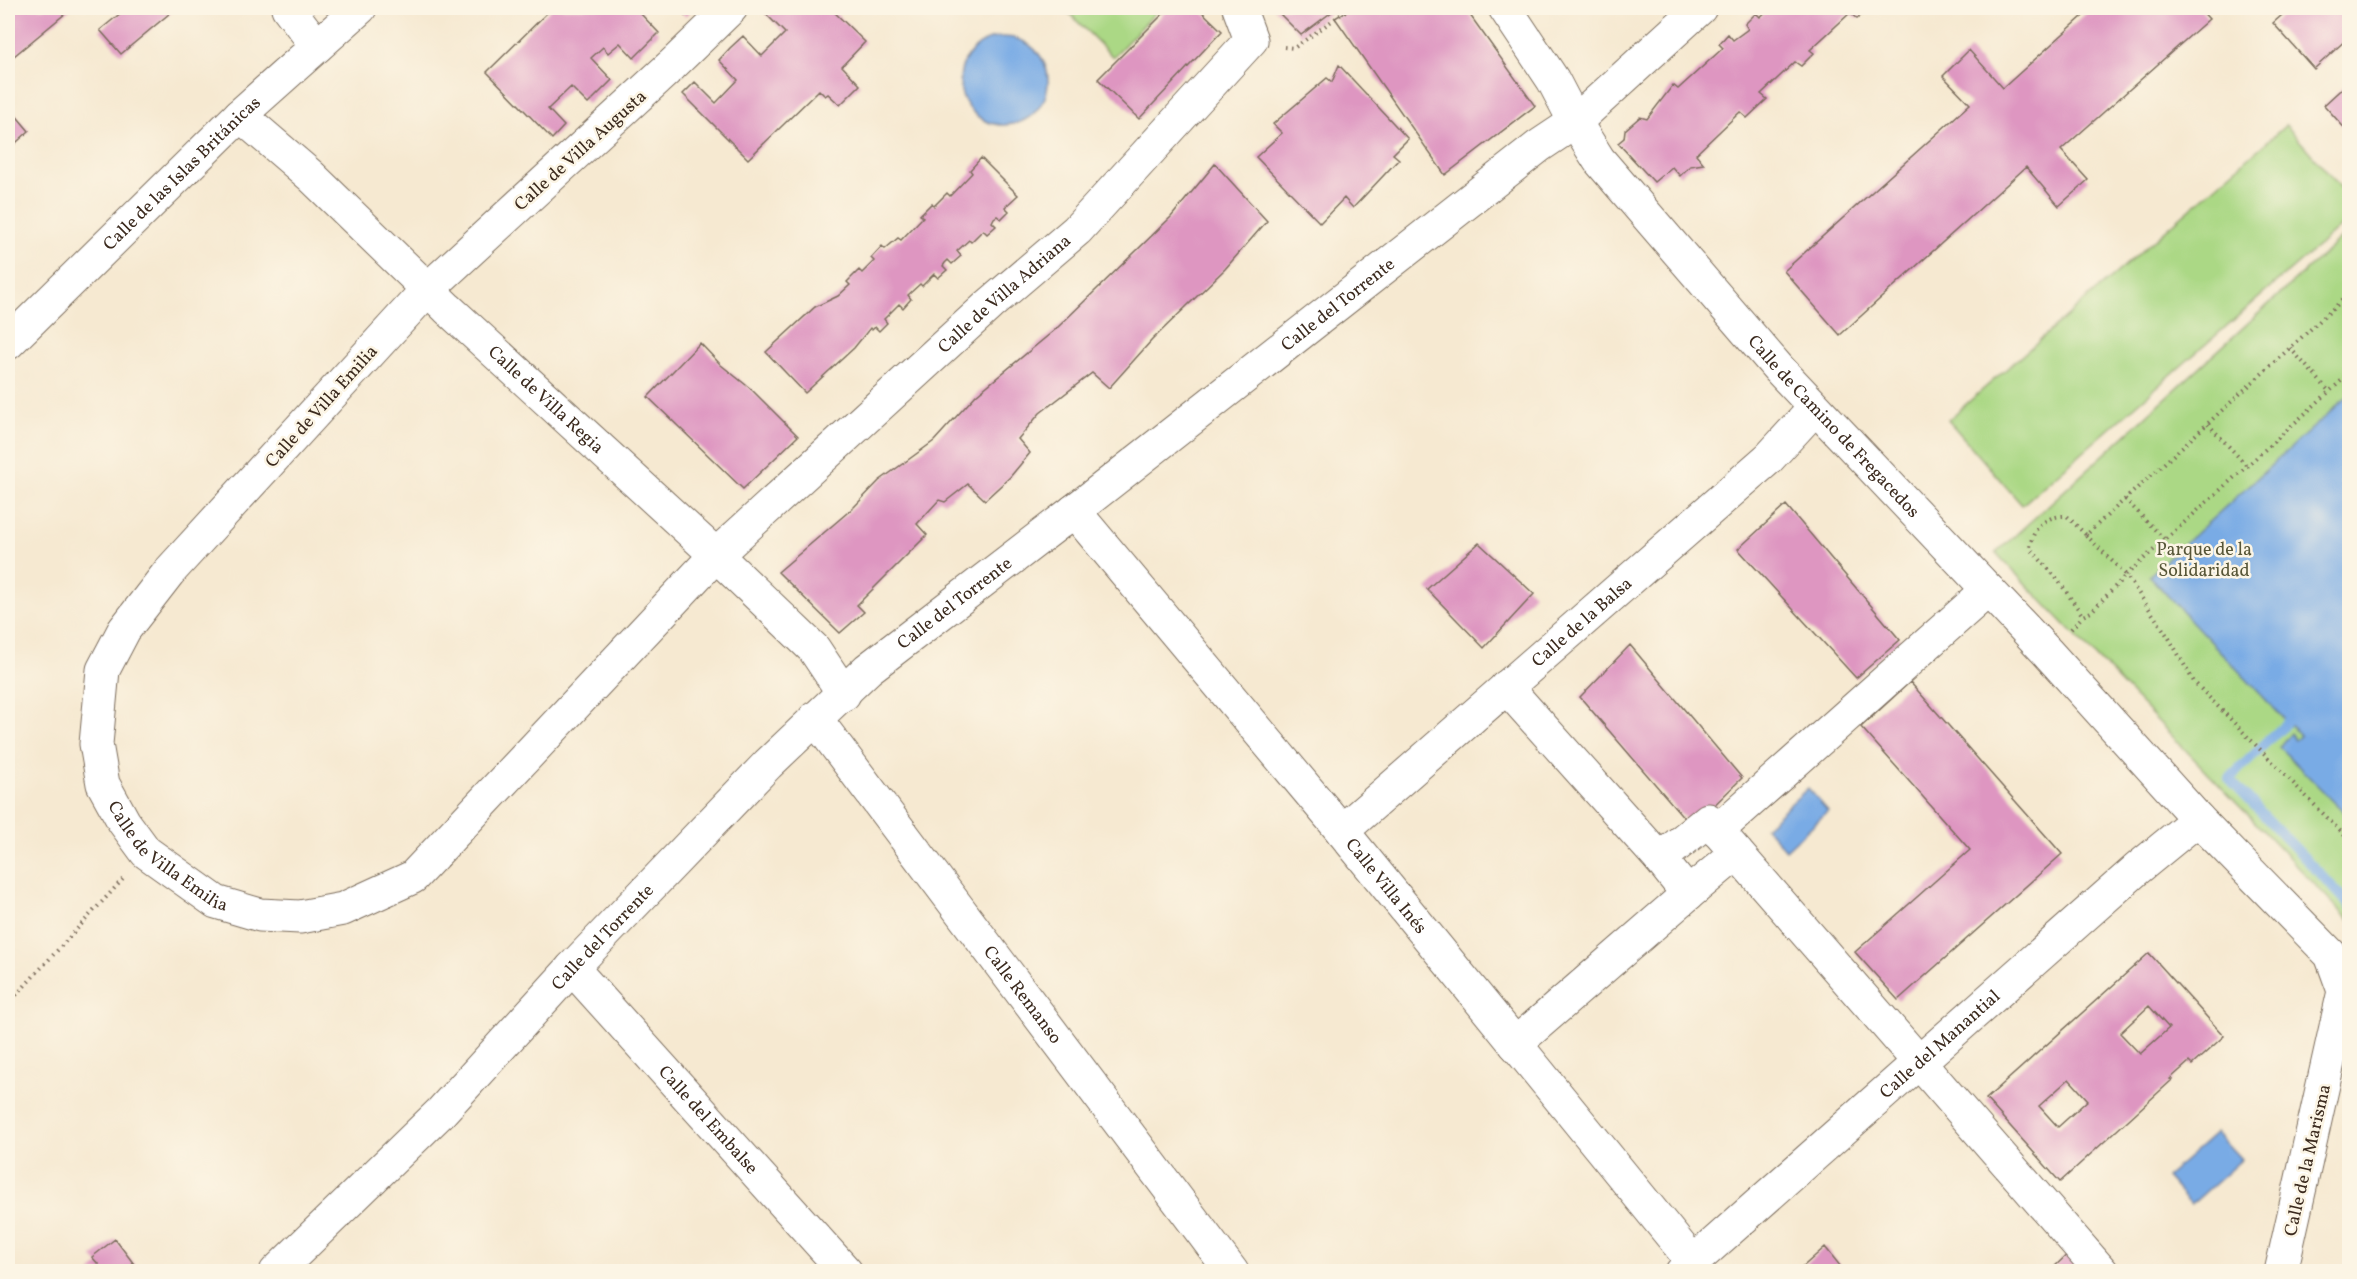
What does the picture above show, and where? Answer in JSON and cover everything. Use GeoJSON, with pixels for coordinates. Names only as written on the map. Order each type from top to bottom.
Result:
{"type":"FeatureCollection","features":[{"type":"Feature","properties":{"kind":"street"},"geometry":{"type":"LineString","coordinates":[[288,8],[317,46]]}},
{"type":"Feature","properties":{"kind":"street","name":"Calle de las Islas Británicas"},"geometry":{"type":"LineString","coordinates":[[8,343],[240,115],[360,8]]}},
{"type":"Feature","properties":{"kind":"street","name":"Calle de Villa Augusta"},"geometry":{"type":"LineString","coordinates":[[427,290],[672,65],[730,8]]}},
{"type":"Feature","properties":{"kind":"street"},"geometry":{"type":"LineString","coordinates":[[1239,8],[1251,40]]}},
{"type":"Feature","properties":{"kind":"street","name":"Calle de Camino de Fregacedos"},"geometry":{"type":"LineString","coordinates":[[1505,8],[1553,80],[1575,122],[1599,160],[1779,369],[2047,652],[2198,819]]}},
{"type":"Feature","properties":{"kind":"street","name":"Calle del Torrente"},"geometry":{"type":"LineString","coordinates":[[276,1272],[441,1112],[573,968],[768,764],[868,669],[1074,511],[1539,146],[1575,122],[1700,8]]}},
{"type":"Feature","properties":{"kind":"street","name":"Calle de Villa Adriana"},"geometry":{"type":"LineString","coordinates":[[716,555],[989,305],[1077,230],[1251,40]]}},
{"type":"Feature","properties":{"kind":"street","name":"Calle de Villa Regia"},"geometry":{"type":"LineString","coordinates":[[240,115],[311,176],[427,290],[716,555],[814,650],[844,693]]}},
{"type":"Feature","properties":{"kind":"street","name":"Calle de Villa Emilia"},"geometry":{"type":"LineString","coordinates":[[427,290],[169,572],[123,630],[103,670],[96,744],[103,784],[124,822],[146,852],[216,902],[260,915],[300,917],[343,909],[413,877],[716,555]]}},
{"type":"Feature","properties":{"kind":"street","name":"Calle de la Balsa"},"geometry":{"type":"LineString","coordinates":[[1342,831],[1769,458],[1815,408]]}},
{"type":"Feature","properties":{"kind":"street","name":"Calle Villa Inés"},"geometry":{"type":"LineString","coordinates":[[1074,511],[1342,831],[1515,1044],[1688,1267]]}},
{"type":"Feature","properties":{"kind":"street"},"geometry":{"type":"LineString","coordinates":[[1515,1044],[1688,894],[1727,842],[1988,590]]}},
{"type":"Feature","properties":{"kind":"street"},"geometry":{"type":"LineString","coordinates":[[1506,687],[1660,859],[1688,894]]}},
{"type":"Feature","properties":{"kind":"street","name":"Calle Remanso"},"geometry":{"type":"LineString","coordinates":[[815,718],[1232,1272]]}},
{"type":"Feature","properties":{"kind":"street","name":"Calle del Manantial"},"geometry":{"type":"LineString","coordinates":[[1688,1267],[2137,869],[2198,819]]}},
{"type":"Feature","properties":{"kind":"street","name":"Calle de la Marisma"},"geometry":{"type":"LineString","coordinates":[[2198,819],[2331,955],[2344,991],[2281,1272]]}},
{"type":"Feature","properties":{"kind":"street"},"geometry":{"type":"LineString","coordinates":[[1660,859],[1708,820],[2102,1272]]}},
{"type":"Feature","properties":{"kind":"street","name":"Calle del Embalse"},"geometry":{"type":"LineString","coordinates":[[573,968],[846,1272]]}},
{"type":"Feature","properties":{"kind":"path"},"geometry":{"type":"LineString","coordinates":[[1251,40],[1294,48],[1350,8]]}},
{"type":"Feature","properties":{"kind":"path"},"geometry":{"type":"LineString","coordinates":[[2086,536],[2349,293]]}},
{"type":"Feature","properties":{"kind":"path"},"geometry":{"type":"LineString","coordinates":[[2290,348],[2329,392]]}},
{"type":"Feature","properties":{"kind":"path"},"geometry":{"type":"LineString","coordinates":[[2349,373],[2126,575],[2091,612],[2083,616],[2058,580],[2030,548],[2032,535],[2042,524],[2055,515],[2067,516],[2126,575],[2169,638],[2194,682],[2349,841]]}},
{"type":"Feature","properties":{"kind":"path"},"geometry":{"type":"LineString","coordinates":[[2208,423],[2247,466]]}},
{"type":"Feature","properties":{"kind":"path"},"geometry":{"type":"LineString","coordinates":[[2125,499],[2165,540]]}},
{"type":"Feature","properties":{"kind":"path"},"geometry":{"type":"LineString","coordinates":[[8,1004],[146,852]]}},
{"type":"Feature","properties":{"kind":"green space"},"geometry":{"type":"Polygon","coordinates":[[[1064,8],[1160,8],[1113,57],[1064,8]]]}},
{"type":"Feature","properties":{"kind":"green space"},"geometry":{"type":"Polygon","coordinates":[[[2286,125],[2349,197],[2349,219],[2022,505],[1948,420],[2286,125]]]}},
{"type":"Feature","properties":{"kind":"green space","name":"Parque de la Solidaridad"},"geometry":{"type":"Polygon","coordinates":[[[2349,231],[2349,920],[1996,553],[2349,231]]]}},
{"type":"Feature","properties":{"kind":"water"},"geometry":{"type":"Polygon","coordinates":[[[1004,37],[1029,44],[1041,56],[1048,81],[1041,106],[1029,118],[1004,125],[979,118],[967,106],[960,81],[967,56],[979,44],[1004,37]]]}},
{"type":"Feature","properties":{"kind":"water"},"geometry":{"type":"Polygon","coordinates":[[[2349,395],[2349,817],[2279,747],[2290,733],[2295,740],[2300,736],[2149,576],[2349,395]]]}},
{"type":"Feature","properties":{"kind":"water"},"geometry":{"type":"Polygon","coordinates":[[[1808,788],[1828,811],[1786,850],[1765,827],[1808,788]]]}},
{"type":"Feature","properties":{"kind":"water"},"geometry":{"type":"Polygon","coordinates":[[[2216,1133],[2241,1160],[2191,1205],[2166,1177],[2216,1133]]]}},
{"type":"Feature","properties":{"kind":"building"},"geometry":{"type":"Polygon","coordinates":[[[8,8],[72,8],[8,61],[8,8]]]}},
{"type":"Feature","properties":{"kind":"building"},"geometry":{"type":"Polygon","coordinates":[[[117,8],[176,8],[121,54],[100,30],[122,12],[117,8]]]}},
{"type":"Feature","properties":{"kind":"building"},"geometry":{"type":"Polygon","coordinates":[[[552,8],[645,8],[640,13],[659,33],[634,58],[620,43],[608,53],[603,47],[591,58],[612,80],[588,104],[571,87],[548,109],[564,126],[552,139],[487,72],[552,8]]]}},
{"type":"Feature","properties":{"kind":"building"},"geometry":{"type":"Polygon","coordinates":[[[678,8],[694,8],[685,16],[678,8]]]}},
{"type":"Feature","properties":{"kind":"building"},"geometry":{"type":"Polygon","coordinates":[[[771,8],[830,8],[865,42],[842,66],[860,85],[840,105],[828,94],[825,96],[819,90],[748,159],[683,94],[695,82],[716,103],[738,80],[719,60],[730,48],[743,36],[762,56],[785,33],[765,13],[771,8]]]}},
{"type":"Feature","properties":{"kind":"building"},"geometry":{"type":"Polygon","coordinates":[[[1169,8],[1198,8],[1222,31],[1139,119],[1098,79],[1169,8]]]}},
{"type":"Feature","properties":{"kind":"building"},"geometry":{"type":"Polygon","coordinates":[[[1274,8],[1337,8],[1301,35],[1274,8]]]}},
{"type":"Feature","properties":{"kind":"building"},"geometry":{"type":"Polygon","coordinates":[[[1352,8],[1465,8],[1535,106],[1445,175],[1335,18],[1352,8]]]}},
{"type":"Feature","properties":{"kind":"building"},"geometry":{"type":"Polygon","coordinates":[[[1771,8],[1869,8],[1857,19],[1850,13],[1810,50],[1814,53],[1801,66],[1795,62],[1761,94],[1767,99],[1747,118],[1740,112],[1696,154],[1704,164],[1690,166],[1680,176],[1672,167],[1654,182],[1618,143],[1624,138],[1625,130],[1640,117],[1647,119],[1673,85],[1678,89],[1723,48],[1719,44],[1728,34],[1733,40],[1748,29],[1745,24],[1756,13],[1760,17],[1771,8]]]}},
{"type":"Feature","properties":{"kind":"building"},"geometry":{"type":"Polygon","coordinates":[[[2092,8],[2199,8],[2209,19],[2061,150],[2088,180],[2059,206],[2026,167],[1840,335],[1784,271],[1970,104],[1943,76],[1969,50],[2003,88],[2092,8]]]}},
{"type":"Feature","properties":{"kind":"building"},"geometry":{"type":"Polygon","coordinates":[[[2290,8],[2349,8],[2349,37],[2314,69],[2273,23],[2290,8]]]}},
{"type":"Feature","properties":{"kind":"building"},"geometry":{"type":"Polygon","coordinates":[[[1339,65],[1408,139],[1393,154],[1399,159],[1353,208],[1344,198],[1320,223],[1256,157],[1282,133],[1273,124],[1327,78],[1332,82],[1339,65]]]}},
{"type":"Feature","properties":{"kind":"building"},"geometry":{"type":"Polygon","coordinates":[[[2349,82],[2349,133],[2324,105],[2349,82]]]}},
{"type":"Feature","properties":{"kind":"building"},"geometry":{"type":"Polygon","coordinates":[[[8,106],[29,131],[8,150],[8,106]]]}},
{"type":"Feature","properties":{"kind":"building"},"geometry":{"type":"Polygon","coordinates":[[[981,158],[1018,195],[1005,207],[1009,211],[1001,219],[997,216],[994,218],[992,222],[996,226],[987,234],[983,230],[957,251],[961,256],[952,264],[948,260],[943,266],[947,270],[938,278],[934,274],[908,295],[911,299],[903,308],[899,304],[884,319],[887,323],[879,331],[875,327],[872,330],[870,328],[854,348],[805,393],[766,352],[815,307],[838,296],[850,285],[847,282],[859,270],[862,273],[874,261],[871,258],[882,246],[885,249],[898,238],[901,240],[923,217],[920,215],[932,203],[934,206],[947,193],[950,196],[972,173],[970,170],[981,158]]]}},
{"type":"Feature","properties":{"kind":"building"},"geometry":{"type":"Polygon","coordinates":[[[1215,164],[1267,221],[1225,269],[1152,340],[1109,388],[1092,373],[1040,413],[1018,439],[1030,453],[1010,477],[985,500],[968,484],[945,502],[939,500],[917,524],[927,535],[857,605],[864,612],[840,633],[778,572],[854,507],[879,481],[934,441],[976,395],[1056,329],[1171,217],[1215,164]]]}},
{"type":"Feature","properties":{"kind":"building"},"geometry":{"type":"Polygon","coordinates":[[[700,343],[798,436],[743,489],[648,397],[700,343]]]}},
{"type":"Feature","properties":{"kind":"building"},"geometry":{"type":"Polygon","coordinates":[[[1786,505],[1900,640],[1856,678],[1738,549],[1786,505]]]}},
{"type":"Feature","properties":{"kind":"building"},"geometry":{"type":"Polygon","coordinates":[[[1479,543],[1534,594],[1484,648],[1427,589],[1479,543]]]}},
{"type":"Feature","properties":{"kind":"building"},"geometry":{"type":"Polygon","coordinates":[[[1630,645],[1742,778],[1692,827],[1580,697],[1630,645]]]}},
{"type":"Feature","properties":{"kind":"building"},"geometry":{"type":"Polygon","coordinates":[[[1910,682],[2062,854],[1898,1000],[1855,952],[1970,850],[1861,727],[1910,682]]]}},
{"type":"Feature","properties":{"kind":"building"},"geometry":{"type":"Polygon","coordinates":[[[2149,953],[2224,1036],[2192,1065],[2189,1062],[2060,1182],[1986,1099],[2149,953]],[[2149,1006],[2120,1033],[2140,1054],[2169,1028],[2149,1006]],[[2069,1079],[2039,1106],[2058,1127],[2088,1100],[2069,1079]]]}},
{"type":"Feature","properties":{"kind":"building"},"geometry":{"type":"Polygon","coordinates":[[[115,1239],[140,1272],[90,1272],[99,1265],[92,1257],[115,1239]]]}},
{"type":"Feature","properties":{"kind":"building"},"geometry":{"type":"Polygon","coordinates":[[[2078,1244],[2102,1272],[2049,1272],[2078,1244]]]}},
{"type":"Feature","properties":{"kind":"building"},"geometry":{"type":"Polygon","coordinates":[[[1825,1247],[1845,1272],[1797,1272],[1825,1247]]]}},
{"type":"Feature","properties":{"kind":"waterway"},"geometry":{"type":"LineString","coordinates":[[2287,722],[2229,779],[2350,905]]}}]}
